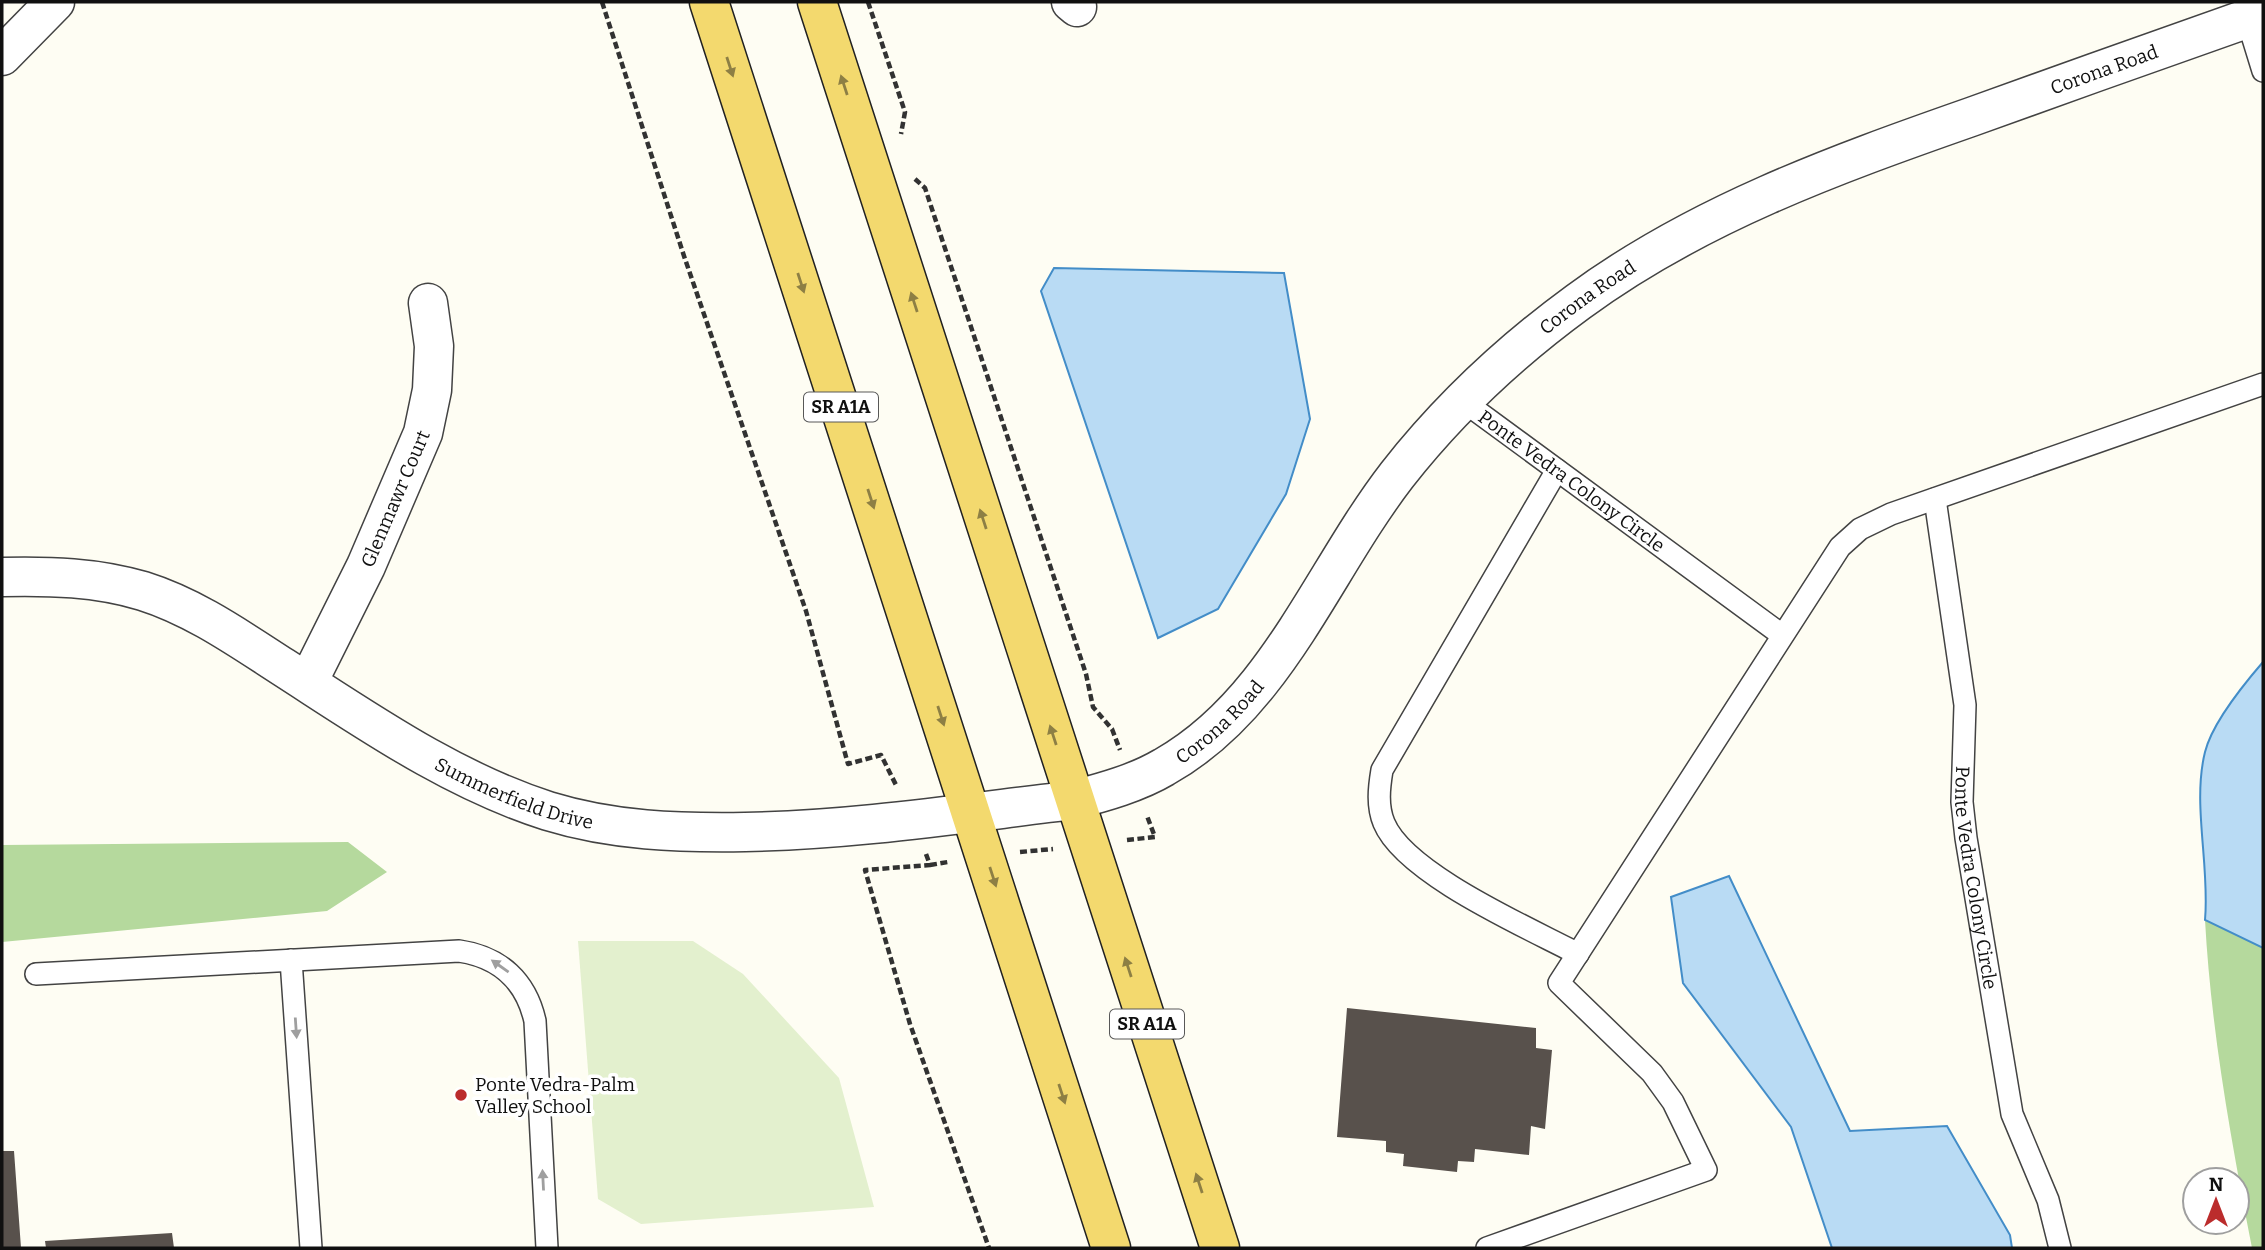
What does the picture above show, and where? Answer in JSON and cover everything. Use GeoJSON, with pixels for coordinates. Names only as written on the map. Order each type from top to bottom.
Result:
{"type":"FeatureCollection","features":[{"type":"Feature","properties":{"kind":"main road","name":"SR A1A"},"geometry":{"type":"LineString","coordinates":[[709,2],[1111,1248]]}},
{"type":"Feature","properties":{"kind":"main road","name":"SR A1A"},"geometry":{"type":"LineString","coordinates":[[817,2],[1220,1248]]}},
{"type":"Feature","properties":{"kind":"street"},"geometry":{"type":"LineString","coordinates":[[2,56],[55,2]]}},
{"type":"Feature","properties":{"kind":"street","name":"Corona Road"},"geometry":{"type":"LineString","coordinates":[[1074,800],[1109,791],[1164,767],[1230,715],[1272,666],[1395,478],[1463,401],[1511,355],[1578,301],[1650,254],[1726,213],[1832,166],[2251,11]]}},
{"type":"Feature","properties":{"kind":"street","name":"Glenmawr Court"},"geometry":{"type":"LineString","coordinates":[[308,682],[366,566],[423,433],[432,390],[434,346],[428,303]]}},
{"type":"Feature","properties":{"kind":"street","name":"Summerfield Drive"},"geometry":{"type":"LineString","coordinates":[[2,577],[61,576],[103,581],[145,592],[204,616],[406,745],[487,788],[549,811],[614,826],[676,834],[812,831],[916,822],[972,812],[1074,800]]}},
{"type":"Feature","properties":{"kind":"lane"},"geometry":{"type":"LineString","coordinates":[[2251,11],[2263,71]]}},
{"type":"Feature","properties":{"kind":"lane"},"geometry":{"type":"LineString","coordinates":[[1487,1248],[1706,1170],[1673,1101],[1651,1073],[1559,983],[1840,547],[1860,529],[1935,499],[2263,384]]}},
{"type":"Feature","properties":{"kind":"lane","name":"Ponte Vedra Colony Circle"},"geometry":{"type":"LineString","coordinates":[[1463,401],[1782,635]]}},
{"type":"Feature","properties":{"kind":"lane"},"geometry":{"type":"LineString","coordinates":[[1557,470],[1382,770],[1378,797],[1384,823],[1399,848],[1455,888],[1578,954]]}},
{"type":"Feature","properties":{"kind":"lane","name":"Ponte Vedra Colony Circle"},"geometry":{"type":"LineString","coordinates":[[1935,499],[1965,705],[1962,802],[1966,838],[2012,1114],[2048,1200],[2060,1248]]}},
{"type":"Feature","properties":{"kind":"lane"},"geometry":{"type":"LineString","coordinates":[[36,974],[459,950],[490,959],[516,978],[532,1006],[535,1021],[547,1248]]}},
{"type":"Feature","properties":{"kind":"lane"},"geometry":{"type":"LineString","coordinates":[[291,960],[312,1248]]}},
{"type":"Feature","properties":{"kind":"path"},"geometry":{"type":"LineString","coordinates":[[602,2],[684,256],[806,611],[848,764],[881,755],[916,822],[930,865],[865,870],[910,1024],[989,1248]]}},
{"type":"Feature","properties":{"kind":"green space"},"geometry":{"type":"Polygon","coordinates":[[[348,842],[387,872],[327,911],[2,942],[2,845],[348,842]]]}},
{"type":"Feature","properties":{"kind":"green space"},"geometry":{"type":"Polygon","coordinates":[[[2205,920],[2263,948],[2263,1248],[2252,1248],[2251,1166],[2237,1166],[2217,1044],[2205,920]]]}},
{"type":"Feature","properties":{"kind":"green space"},"geometry":{"type":"Polygon","coordinates":[[[578,941],[693,941],[743,974],[839,1078],[874,1207],[641,1224],[598,1199],[578,941]]]}},
{"type":"Feature","properties":{"kind":"water"},"geometry":{"type":"Polygon","coordinates":[[[1054,268],[1284,273],[1310,419],[1286,494],[1218,609],[1158,638],[1041,291],[1054,268]]]}},
{"type":"Feature","properties":{"kind":"water"},"geometry":{"type":"Polygon","coordinates":[[[2263,662],[2263,948],[2205,920],[2200,793],[2205,752],[2214,729],[2263,662]]]}},
{"type":"Feature","properties":{"kind":"water"},"geometry":{"type":"Polygon","coordinates":[[[1729,876],[1850,1131],[1947,1126],[2010,1235],[2012,1248],[1832,1248],[1791,1127],[1683,983],[1671,897],[1729,876]]]}},
{"type":"Feature","properties":{"kind":"building"},"geometry":{"type":"Polygon","coordinates":[[[1347,1008],[1536,1028],[1536,1048],[1552,1050],[1545,1129],[1531,1126],[1529,1155],[1475,1149],[1474,1162],[1458,1161],[1457,1172],[1403,1166],[1404,1154],[1386,1152],[1386,1141],[1337,1137],[1347,1008]]]}},
{"type":"Feature","properties":{"kind":"building"},"geometry":{"type":"Polygon","coordinates":[[[2,1151],[14,1151],[21,1248],[2,1248],[2,1151]]]}},
{"type":"Feature","properties":{"kind":"building"},"geometry":{"type":"Polygon","coordinates":[[[172,1233],[174,1248],[46,1248],[45,1241],[172,1233]]]}},
{"type":"Feature","properties":{"kind":"place","name":"Ponte Vedra-Palm Valley School"},"geometry":{"type":"Point","coordinates":[461,1095]}}]}
